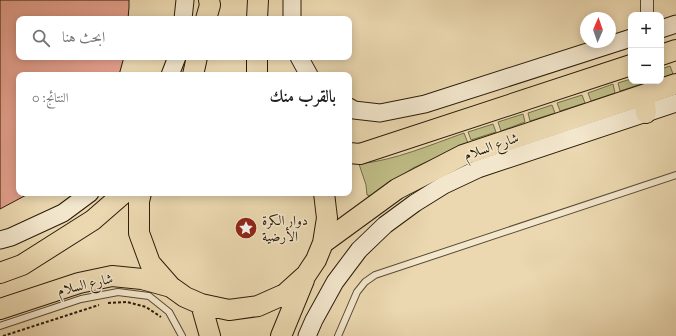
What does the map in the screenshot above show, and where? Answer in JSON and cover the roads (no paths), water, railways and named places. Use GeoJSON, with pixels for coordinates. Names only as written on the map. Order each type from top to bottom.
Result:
{"type":"FeatureCollection","features":[{"type":"Feature","properties":{"kind":"main road"},"geometry":{"type":"LineString","coordinates":[[183,16],[185,0]]}},
{"type":"Feature","properties":{"kind":"main road"},"geometry":{"type":"LineString","coordinates":[[207,16],[210,0]]}},
{"type":"Feature","properties":{"kind":"main road"},"geometry":{"type":"LineString","coordinates":[[257,16],[258,0]]}},
{"type":"Feature","properties":{"kind":"main road"},"geometry":{"type":"LineString","coordinates":[[292,0],[292,16]]}},
{"type":"Feature","properties":{"kind":"main road"},"geometry":{"type":"LineString","coordinates":[[664,27],[676,24]]}},
{"type":"Feature","properties":{"kind":"main road"},"geometry":{"type":"LineString","coordinates":[[352,109],[380,113],[425,104],[628,39]]}},
{"type":"Feature","properties":{"kind":"main road"},"geometry":{"type":"LineString","coordinates":[[664,54],[676,50]]}},
{"type":"Feature","properties":{"kind":"main road"},"geometry":{"type":"LineString","coordinates":[[171,72],[176,60]]}},
{"type":"Feature","properties":{"kind":"main road"},"geometry":{"type":"LineString","coordinates":[[194,72],[197,60]]}},
{"type":"Feature","properties":{"kind":"main road"},"geometry":{"type":"LineString","coordinates":[[257,60],[257,72]]}},
{"type":"Feature","properties":{"kind":"main road"},"geometry":{"type":"LineString","coordinates":[[301,60],[307,72]]}},
{"type":"Feature","properties":{"kind":"main road"},"geometry":{"type":"LineString","coordinates":[[352,153],[360,154],[628,66]]}},
{"type":"Feature","properties":{"kind":"main road","name":"شارع السلام"},"geometry":{"type":"LineString","coordinates":[[323,243],[397,189],[463,155],[645,104],[676,84]]}},
{"type":"Feature","properties":{"kind":"main road"},"geometry":{"type":"LineString","coordinates":[[308,336],[314,320],[335,282],[359,250],[384,225],[415,203],[444,185],[478,170],[645,104],[676,103]]}},
{"type":"Feature","properties":{"kind":"main road"},"geometry":{"type":"LineString","coordinates":[[0,240],[11,237],[63,213],[86,196]]}},
{"type":"Feature","properties":{"kind":"main road"},"geometry":{"type":"LineString","coordinates":[[0,273],[22,265],[93,220],[121,196]]}},
{"type":"Feature","properties":{"kind":"main road"},"geometry":{"type":"LineString","coordinates":[[140,196],[138,201],[139,233],[150,263],[171,287],[185,297],[201,304],[229,310],[258,306],[285,294],[306,275]]}},
{"type":"Feature","properties":{"kind":"main road"},"geometry":{"type":"LineString","coordinates":[[282,336],[306,275],[316,260],[323,243],[327,218],[324,196]]}},
{"type":"Feature","properties":{"kind":"main road","name":"شارع السلام"},"geometry":{"type":"LineString","coordinates":[[0,309],[79,283],[112,276],[142,278],[171,287]]}},
{"type":"Feature","properties":{"kind":"main road"},"geometry":{"type":"LineString","coordinates":[[201,304],[210,336]]}},
{"type":"Feature","properties":{"kind":"street"},"geometry":{"type":"LineString","coordinates":[[647,0],[647,12]]}},
{"type":"Feature","properties":{"kind":"lane"},"geometry":{"type":"LineString","coordinates":[[338,336],[358,292],[365,282],[375,275],[676,175]]}},
{"type":"Feature","properties":{"kind":"lane"},"geometry":{"type":"LineString","coordinates":[[0,326],[81,299],[118,292],[149,296],[169,312],[182,336]]}},
{"type":"Feature","properties":{"kind":"place","name":"دوار الكرة الأرضية"},"geometry":{"type":"Point","coordinates":[246,228]}}]}
